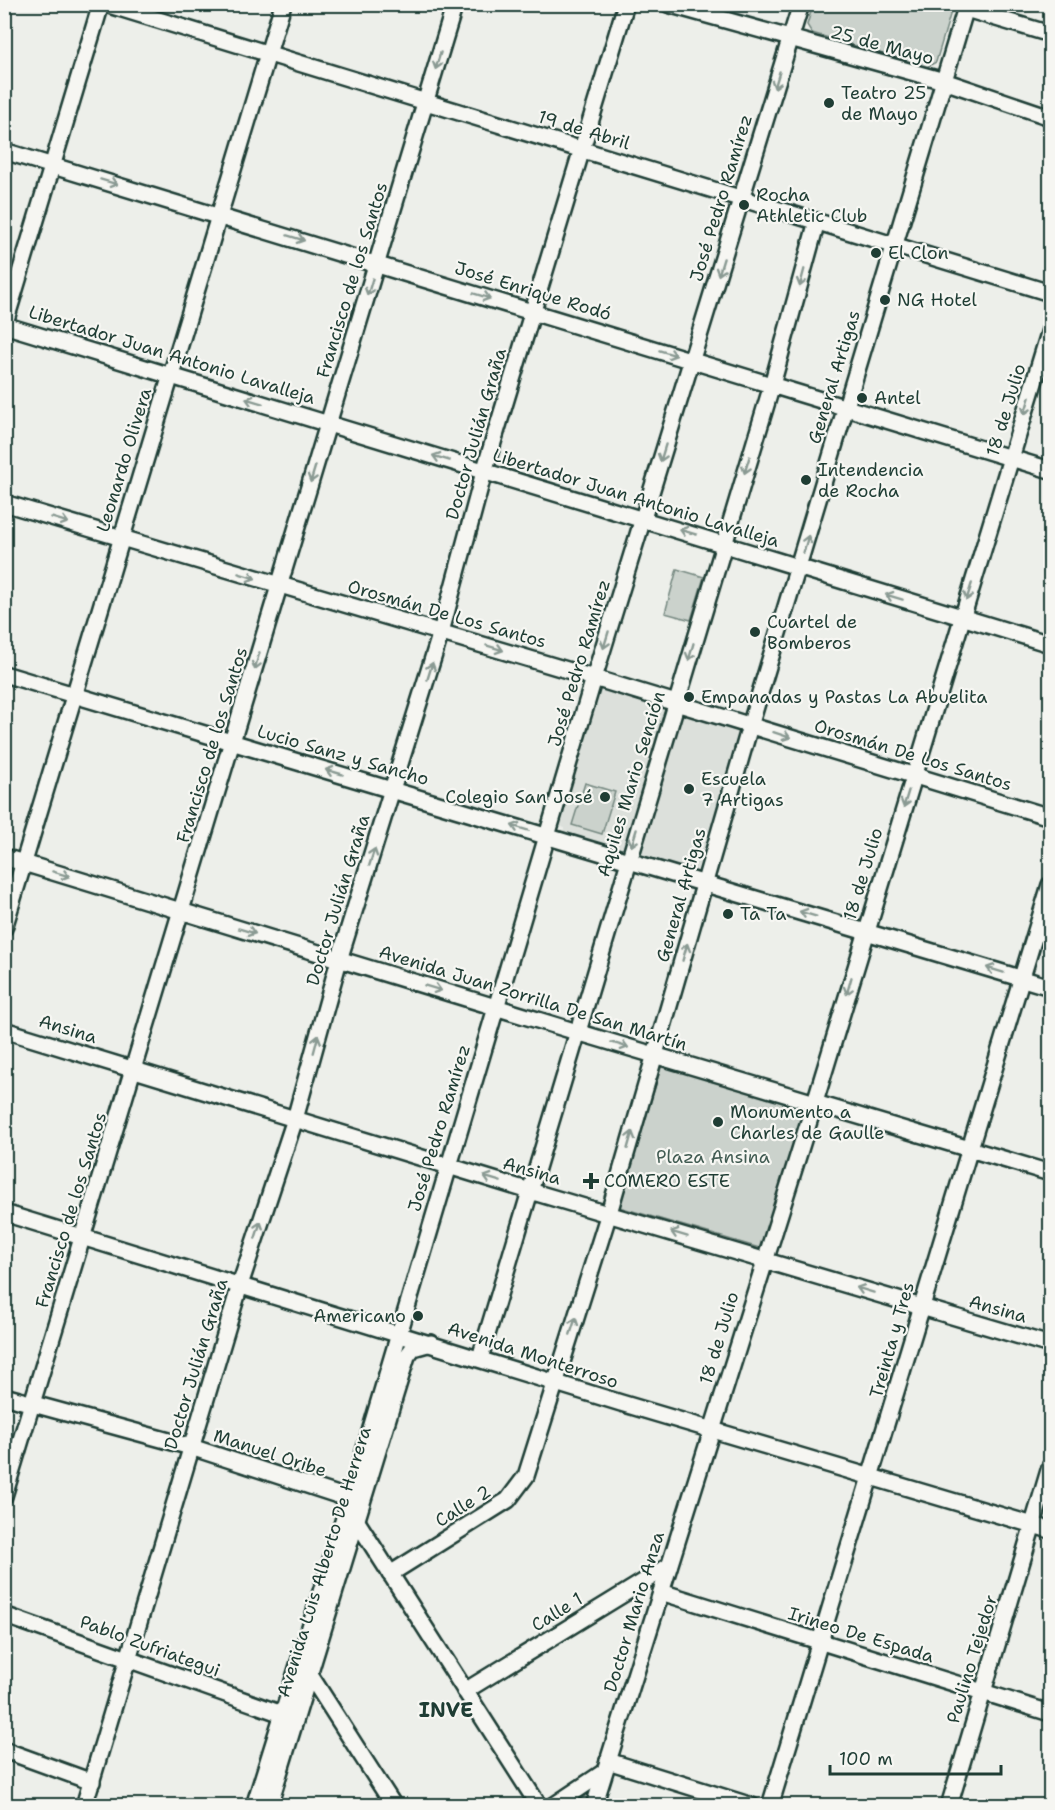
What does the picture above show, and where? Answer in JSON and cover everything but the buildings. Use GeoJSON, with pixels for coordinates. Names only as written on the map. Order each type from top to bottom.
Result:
{"type":"FeatureCollection","features":[{"type":"Feature","properties":{"kind":"street"},"geometry":{"type":"LineString","coordinates":[[5,325],[101,4]]}},
{"type":"Feature","properties":{"kind":"street","name":"19 de Abril"},"geometry":{"type":"LineString","coordinates":[[106,4],[1050,293]]}},
{"type":"Feature","properties":{"kind":"street","name":"Leonardo Olivera"},"geometry":{"type":"LineString","coordinates":[[4,928],[283,4]]}},
{"type":"Feature","properties":{"kind":"street","name":"Francisco de los Santos"},"geometry":{"type":"LineString","coordinates":[[4,1496],[135,1070],[455,4]]}},
{"type":"Feature","properties":{"kind":"street","name":"Doctor Julián Graña"},"geometry":{"type":"LineString","coordinates":[[84,1806],[240,1285],[295,1119],[339,960],[441,632],[484,472],[626,4]]}},
{"type":"Feature","properties":{"kind":"street","name":"25 de Mayo"},"geometry":{"type":"LineString","coordinates":[[668,4],[789,40],[944,81],[1050,117]]}},
{"type":"Feature","properties":{"kind":"street","name":"José Pedro Ramírez"},"geometry":{"type":"LineString","coordinates":[[397,1333],[642,519],[801,4]]}},
{"type":"Feature","properties":{"kind":"street"},"geometry":{"type":"LineString","coordinates":[[966,7],[1050,34]]}},
{"type":"Feature","properties":{"kind":"street","name":"General Artigas"},"geometry":{"type":"LineString","coordinates":[[555,1382],[609,1213],[845,407],[966,7]]}},
{"type":"Feature","properties":{"kind":"street","name":"José Enrique Rodó"},"geometry":{"type":"LineString","coordinates":[[4,151],[1050,470]]}},
{"type":"Feature","properties":{"kind":"street","name":"Aquiles Mario Sención"},"geometry":{"type":"LineString","coordinates":[[480,1358],[772,385],[817,221]]}},
{"type":"Feature","properties":{"kind":"street","name":"Libertador Juan Antonio Lavalleja"},"geometry":{"type":"LineString","coordinates":[[5,325],[1050,644]]}},
{"type":"Feature","properties":{"kind":"street","name":"18 de Julio"},"geometry":{"type":"LineString","coordinates":[[711,1429],[815,1102],[1050,330]]}},
{"type":"Feature","properties":{"kind":"street","name":"Orosmán De Los Santos"},"geometry":{"type":"LineString","coordinates":[[4,503],[751,725],[1050,817]]}},
{"type":"Feature","properties":{"kind":"street","name":"Lucio Sanz y Sancho"},"geometry":{"type":"LineString","coordinates":[[4,674],[1050,987]]}},
{"type":"Feature","properties":{"kind":"street","name":"Avenida Juan Zorrilla De San Martín"},"geometry":{"type":"LineString","coordinates":[[4,857],[577,1032],[1050,1173]]}},
{"type":"Feature","properties":{"kind":"street","name":"Treinta y Tres"},"geometry":{"type":"LineString","coordinates":[[770,1806],[872,1477],[968,1148],[1050,885]]}},
{"type":"Feature","properties":{"kind":"street","name":"Ansina"},"geometry":{"type":"LineString","coordinates":[[4,1030],[530,1191],[1050,1345]]}},
{"type":"Feature","properties":{"kind":"street","name":"Avenida Monterroso"},"geometry":{"type":"LineString","coordinates":[[4,1213],[431,1342],[555,1382],[1050,1530]]}},
{"type":"Feature","properties":{"kind":"street","name":"Avenida Luis Alberto De Herrera"},"geometry":{"type":"LineString","coordinates":[[254,1806],[350,1499],[397,1333]]}},
{"type":"Feature","properties":{"kind":"street","name":"Avenida Luis Alberto De Herrera"},"geometry":{"type":"LineString","coordinates":[[269,1806],[358,1523],[407,1356],[413,1348],[431,1342]]}},
{"type":"Feature","properties":{"kind":"street","name":"Calle 2"},"geometry":{"type":"LineString","coordinates":[[390,1574],[508,1500],[526,1476],[555,1382]]}},
{"type":"Feature","properties":{"kind":"street","name":"Manuel Oribe"},"geometry":{"type":"LineString","coordinates":[[4,1396],[191,1447],[350,1499]]}},
{"type":"Feature","properties":{"kind":"street","name":"Doctor Mario Anza"},"geometry":{"type":"LineString","coordinates":[[594,1806],[711,1429]]}},
{"type":"Feature","properties":{"kind":"street","name":"Paulino Tejedor"},"geometry":{"type":"LineString","coordinates":[[948,1806],[1050,1467]]}},
{"type":"Feature","properties":{"kind":"street"},"geometry":{"type":"LineString","coordinates":[[350,1499],[358,1523],[538,1806]]}},
{"type":"Feature","properties":{"kind":"street","name":"Calle 1"},"geometry":{"type":"LineString","coordinates":[[465,1691],[669,1566]]}},
{"type":"Feature","properties":{"kind":"street","name":"Irineo De Espada"},"geometry":{"type":"LineString","coordinates":[[662,1592],[1050,1713]]}},
{"type":"Feature","properties":{"kind":"street","name":"Pablo Zufriategui"},"geometry":{"type":"LineString","coordinates":[[4,1615],[282,1714]]}},
{"type":"Feature","properties":{"kind":"street"},"geometry":{"type":"LineString","coordinates":[[310,1675],[394,1806]]}},
{"type":"Feature","properties":{"kind":"street"},"geometry":{"type":"LineString","coordinates":[[4,1750],[92,1782]]}},
{"type":"Feature","properties":{"kind":"street"},"geometry":{"type":"LineString","coordinates":[[553,1806],[606,1767],[752,1806]]}},
{"type":"Feature","properties":{"kind":"shaded area","name":"Colegio San José"},"geometry":{"type":"Polygon","coordinates":[[[604,691],[664,710],[666,714],[625,846],[621,848],[563,832],[564,828],[560,826],[599,692],[604,691]]]}},
{"type":"Feature","properties":{"kind":"shaded area","name":"Escuela 7 Artigas"},"geometry":{"type":"Polygon","coordinates":[[[678,713],[739,732],[696,873],[636,854],[678,713]]]}},
{"type":"Feature","properties":{"kind":"green space"},"geometry":{"type":"Polygon","coordinates":[[[813,4],[953,5],[936,62],[927,67],[812,33],[807,25],[813,4]]]}},
{"type":"Feature","properties":{"kind":"green space"},"geometry":{"type":"Polygon","coordinates":[[[677,569],[704,577],[691,620],[665,613],[677,569]]]}},
{"type":"Feature","properties":{"kind":"green space"},"geometry":{"type":"Polygon","coordinates":[[[585,783],[615,792],[602,834],[572,825],[585,783]]]}},
{"type":"Feature","properties":{"kind":"green space","name":"Plaza Ansina"},"geometry":{"type":"Polygon","coordinates":[[[662,1064],[808,1106],[763,1249],[619,1207],[662,1064]]]}},
{"type":"Feature","properties":{"kind":"place","name":"Teatro 25 de Mayo"},"geometry":{"type":"Point","coordinates":[829,103]}},
{"type":"Feature","properties":{"kind":"place","name":"Rocha Athletic Club"},"geometry":{"type":"Point","coordinates":[744,205]}},
{"type":"Feature","properties":{"kind":"place","name":"El Clon"},"geometry":{"type":"Point","coordinates":[876,253]}},
{"type":"Feature","properties":{"kind":"place","name":"NG Hotel"},"geometry":{"type":"Point","coordinates":[885,300]}},
{"type":"Feature","properties":{"kind":"place","name":"Antel"},"geometry":{"type":"Point","coordinates":[862,398]}},
{"type":"Feature","properties":{"kind":"place","name":"Intendencia de Rocha"},"geometry":{"type":"Point","coordinates":[806,480]}},
{"type":"Feature","properties":{"kind":"place","name":"Cuartel de Bomberos"},"geometry":{"type":"Point","coordinates":[755,632]}},
{"type":"Feature","properties":{"kind":"place","name":"Empanadas y Pastas La Abuelita"},"geometry":{"type":"Point","coordinates":[689,697]}},
{"type":"Feature","properties":{"kind":"place","name":"Escuela 7 Artigas"},"geometry":{"type":"Point","coordinates":[689,789]}},
{"type":"Feature","properties":{"kind":"place","name":"Colegio San José"},"geometry":{"type":"Point","coordinates":[605,797]}},
{"type":"Feature","properties":{"kind":"place","name":"Ta Ta"},"geometry":{"type":"Point","coordinates":[728,914]}},
{"type":"Feature","properties":{"kind":"place","name":"Monumento a Charles de Gaulle"},"geometry":{"type":"Point","coordinates":[718,1122]}},
{"type":"Feature","properties":{"kind":"place","name":"COMERO ESTE"},"geometry":{"type":"Point","coordinates":[591,1181]}},
{"type":"Feature","properties":{"kind":"place","name":"Americano"},"geometry":{"type":"Point","coordinates":[418,1316]}},
{"type":"Feature","properties":{"kind":"district","name":"INVE"},"geometry":{"type":"Point","coordinates":[446,1710]}}]}
